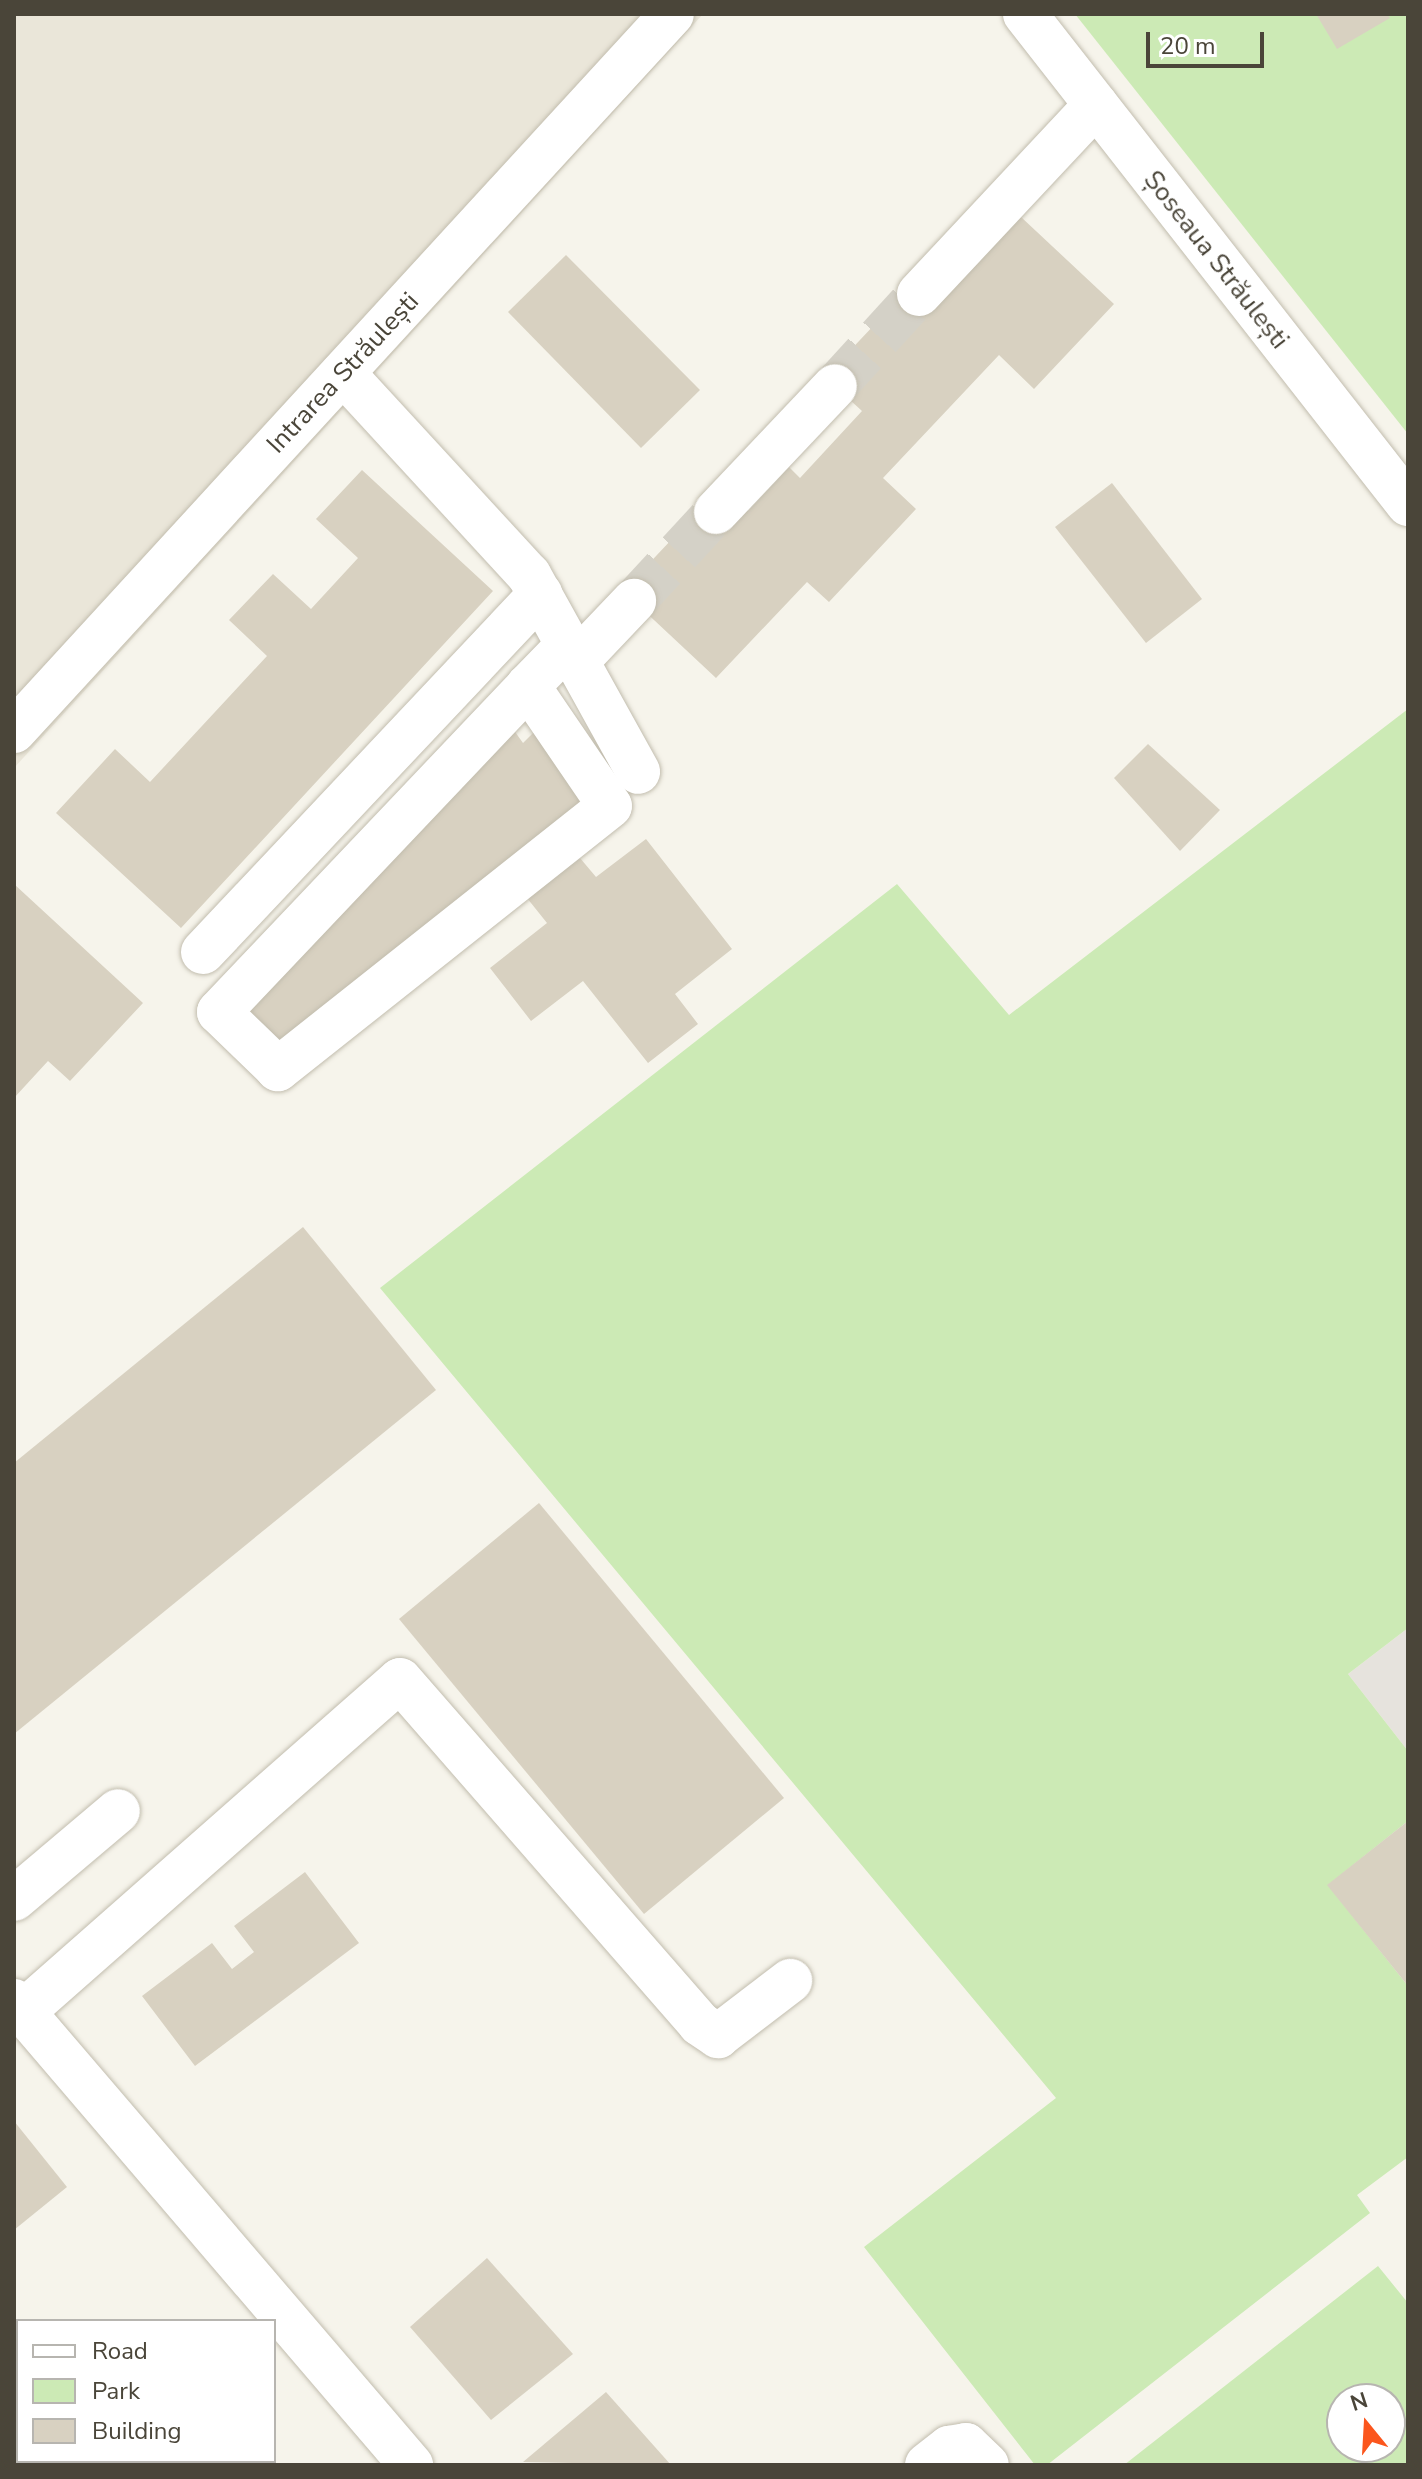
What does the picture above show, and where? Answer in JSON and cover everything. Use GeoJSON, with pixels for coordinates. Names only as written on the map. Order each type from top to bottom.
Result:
{"type":"FeatureCollection","features":[{"type":"Feature","properties":{"kind":"street","name":"Intrarea Străulești"},"geometry":{"type":"LineString","coordinates":[[14,731],[672,14]]}},
{"type":"Feature","properties":{"kind":"street","name":"Șoseaua Străulești"},"geometry":{"type":"LineString","coordinates":[[1025,14],[1408,504]]}},
{"type":"Feature","properties":{"kind":"street"},"geometry":{"type":"LineString","coordinates":[[919,294],[1096,105]]}},
{"type":"Feature","properties":{"kind":"street"},"geometry":{"type":"LineString","coordinates":[[343,373],[529,575],[638,772]]}},
{"type":"Feature","properties":{"kind":"street"},"geometry":{"type":"LineString","coordinates":[[716,512],[835,386]]}},
{"type":"Feature","properties":{"kind":"street"},"geometry":{"type":"LineString","coordinates":[[203,952],[540,594]]}},
{"type":"Feature","properties":{"kind":"street"},"geometry":{"type":"LineString","coordinates":[[528,686],[610,806],[278,1069],[219,1012],[528,686],[573,653],[634,601]]}},
{"type":"Feature","properties":{"kind":"street"},"geometry":{"type":"LineString","coordinates":[[411,2465],[19,2006],[400,1680],[700,2024],[718,2036],[790,1981]]}},
{"type":"Feature","properties":{"kind":"street"},"geometry":{"type":"LineString","coordinates":[[14,1899],[118,1811]]}},
{"type":"Feature","properties":{"kind":"street"},"geometry":{"type":"LineString","coordinates":[[927,2465],[949,2448],[966,2445],[987,2465]]}},
{"type":"Feature","properties":{"kind":"shaded area"},"geometry":{"type":"Polygon","coordinates":[[[14,14],[703,14],[14,768],[14,14]]]}},
{"type":"Feature","properties":{"kind":"shaded area"},"geometry":{"type":"Polygon","coordinates":[[[1408,1628],[1408,1751],[1348,1674],[1408,1628]]]}},
{"type":"Feature","properties":{"kind":"green space"},"geometry":{"type":"Polygon","coordinates":[[[1075,14],[1408,14],[1408,434],[1075,14]]]}},
{"type":"Feature","properties":{"kind":"green space"},"geometry":{"type":"Polygon","coordinates":[[[1408,709],[1408,1628],[1348,1674],[1408,1751],[1408,1821],[1328,1885],[1408,1986],[1408,2157],[1357,2195],[1370,2213],[1047,2465],[1035,2465],[864,2247],[1056,2098],[380,1288],[897,884],[1009,1015],[1408,709]]]}},
{"type":"Feature","properties":{"kind":"green space"},"geometry":{"type":"Polygon","coordinates":[[[1378,2266],[1408,2303],[1408,2465],[1124,2465],[1378,2266]]]}},
{"type":"Feature","properties":{"kind":"building"},"geometry":{"type":"Polygon","coordinates":[[[1316,14],[1387,14],[1390,18],[1337,49],[1316,14]]]}},
{"type":"Feature","properties":{"kind":"building"},"geometry":{"type":"Polygon","coordinates":[[[1021,217],[1114,304],[1034,389],[999,355],[883,478],[916,509],[829,602],[807,582],[716,678],[623,591],[706,503],[740,505],[748,511],[789,467],[800,478],[862,411],[825,377],[911,286],[1021,217]]]}},
{"type":"Feature","properties":{"kind":"building"},"geometry":{"type":"Polygon","coordinates":[[[566,255],[700,390],[641,448],[508,312],[566,255]]]}},
{"type":"Feature","properties":{"kind":"building"},"geometry":{"type":"Polygon","coordinates":[[[362,470],[493,591],[181,928],[56,813],[115,749],[150,782],[267,656],[229,620],[273,574],[311,609],[358,558],[316,519],[362,470]]]}},
{"type":"Feature","properties":{"kind":"building"},"geometry":{"type":"Polygon","coordinates":[[[1112,483],[1202,599],[1146,643],[1055,527],[1112,483]]]}},
{"type":"Feature","properties":{"kind":"building"},"geometry":{"type":"Polygon","coordinates":[[[538,728],[594,808],[278,1045],[243,1016],[513,729],[523,743],[538,728]]]}},
{"type":"Feature","properties":{"kind":"building"},"geometry":{"type":"Polygon","coordinates":[[[1148,744],[1220,810],[1180,851],[1114,778],[1148,744]]]}},
{"type":"Feature","properties":{"kind":"building"},"geometry":{"type":"Polygon","coordinates":[[[646,839],[732,949],[675,994],[698,1024],[648,1063],[583,981],[531,1021],[490,968],[547,923],[527,898],[580,858],[596,877],[646,839]]]}},
{"type":"Feature","properties":{"kind":"building"},"geometry":{"type":"Polygon","coordinates":[[[14,884],[143,1003],[70,1081],[48,1061],[14,1098],[14,884]]]}},
{"type":"Feature","properties":{"kind":"building"},"geometry":{"type":"Polygon","coordinates":[[[303,1227],[436,1390],[14,1734],[14,1463],[303,1227]]]}},
{"type":"Feature","properties":{"kind":"building"},"geometry":{"type":"Polygon","coordinates":[[[539,1503],[784,1798],[644,1914],[399,1619],[539,1503]]]}},
{"type":"Feature","properties":{"kind":"building"},"geometry":{"type":"Polygon","coordinates":[[[1408,1821],[1408,1986],[1327,1885],[1408,1821]]]}},
{"type":"Feature","properties":{"kind":"building"},"geometry":{"type":"Polygon","coordinates":[[[305,1872],[359,1943],[195,2066],[142,1996],[212,1943],[232,1969],[254,1952],[234,1926],[305,1872]]]}},
{"type":"Feature","properties":{"kind":"building"},"geometry":{"type":"Polygon","coordinates":[[[14,2121],[67,2187],[14,2230],[14,2121]]]}},
{"type":"Feature","properties":{"kind":"building"},"geometry":{"type":"Polygon","coordinates":[[[487,2258],[573,2354],[491,2420],[410,2327],[487,2258]]]}},
{"type":"Feature","properties":{"kind":"building"},"geometry":{"type":"Polygon","coordinates":[[[606,2392],[671,2465],[523,2462],[606,2392]]]}},
{"type":"Feature","properties":{"kind":"tunnel"},"geometry":{"type":"LineString","coordinates":[[835,386],[919,294]]}},
{"type":"Feature","properties":{"kind":"tunnel"},"geometry":{"type":"LineString","coordinates":[[634,601],[716,512]]}}]}
